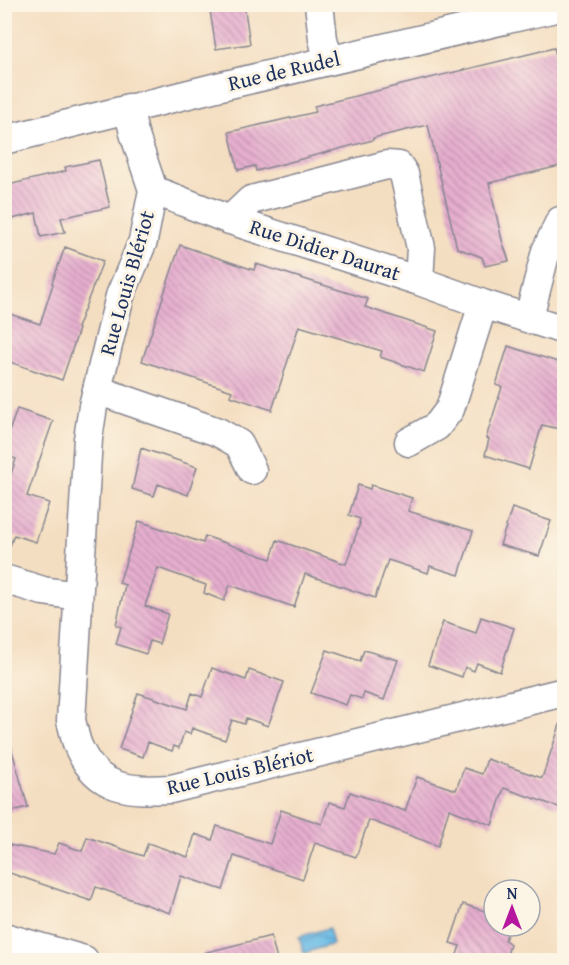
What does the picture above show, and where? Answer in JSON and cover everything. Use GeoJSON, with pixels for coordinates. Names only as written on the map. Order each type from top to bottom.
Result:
{"type":"FeatureCollection","features":[{"type":"Feature","properties":{"kind":"street"},"geometry":{"type":"LineString","coordinates":[[319,4],[323,39],[329,61]]}},
{"type":"Feature","properties":{"kind":"street","name":"Rue de Rudel"},"geometry":{"type":"LineString","coordinates":[[4,140],[551,7]]}},
{"type":"Feature","properties":{"kind":"street","name":"Rue Louis Blériot"},"geometry":{"type":"LineString","coordinates":[[128,108],[153,190],[143,240],[120,296],[97,390],[88,439],[71,721],[79,748],[85,759],[95,772],[113,785],[142,790],[171,789],[564,692]]}},
{"type":"Feature","properties":{"kind":"street","name":"Rue Didier Daurat"},"geometry":{"type":"LineString","coordinates":[[230,220],[251,200],[387,165],[399,166],[404,174],[421,248],[419,281]]}},
{"type":"Feature","properties":{"kind":"street","name":"Rue Didier Daurat"},"geometry":{"type":"LineString","coordinates":[[153,190],[230,220],[564,330]]}},
{"type":"Feature","properties":{"kind":"street"},"geometry":{"type":"LineString","coordinates":[[529,318],[546,251],[560,221],[564,220]]}},
{"type":"Feature","properties":{"kind":"street"},"geometry":{"type":"LineString","coordinates":[[409,442],[437,426],[450,409],[483,304]]}},
{"type":"Feature","properties":{"kind":"street"},"geometry":{"type":"LineString","coordinates":[[97,390],[218,432],[239,444],[252,470]]}},
{"type":"Feature","properties":{"kind":"street"},"geometry":{"type":"LineString","coordinates":[[4,579],[43,591],[78,596]]}},
{"type":"Feature","properties":{"kind":"street"},"geometry":{"type":"LineString","coordinates":[[4,937],[84,960]]}},
{"type":"Feature","properties":{"kind":"water"},"geometry":{"type":"Polygon","coordinates":[[[329,928],[333,944],[304,953],[299,937],[329,928]]]}},
{"type":"Feature","properties":{"kind":"building"},"geometry":{"type":"Polygon","coordinates":[[[209,4],[244,4],[250,44],[216,49],[209,4]]]}},
{"type":"Feature","properties":{"kind":"building"},"geometry":{"type":"Polygon","coordinates":[[[554,48],[558,62],[564,60],[564,165],[489,183],[509,261],[485,266],[482,257],[457,248],[428,125],[256,171],[255,166],[238,170],[229,132],[316,112],[314,106],[554,48]]]}},
{"type":"Feature","properties":{"kind":"building"},"geometry":{"type":"Polygon","coordinates":[[[99,160],[110,207],[61,218],[65,232],[41,237],[36,213],[8,220],[4,206],[4,186],[66,171],[65,167],[99,160]]]}},
{"type":"Feature","properties":{"kind":"building"},"geometry":{"type":"Polygon","coordinates":[[[180,245],[254,270],[256,264],[368,299],[365,307],[437,331],[424,372],[380,357],[382,351],[299,326],[272,410],[230,396],[232,391],[142,361],[180,245]]]}},
{"type":"Feature","properties":{"kind":"building"},"geometry":{"type":"Polygon","coordinates":[[[65,247],[103,261],[77,328],[79,329],[62,380],[4,360],[4,312],[40,324],[65,247]]]}},
{"type":"Feature","properties":{"kind":"building"},"geometry":{"type":"Polygon","coordinates":[[[508,346],[564,364],[564,430],[542,425],[529,469],[485,455],[489,439],[486,438],[502,387],[496,385],[508,346]]]}},
{"type":"Feature","properties":{"kind":"building"},"geometry":{"type":"Polygon","coordinates":[[[17,409],[53,421],[27,496],[49,503],[36,542],[14,535],[8,551],[4,551],[4,489],[6,489],[16,459],[4,455],[4,446],[17,409]]]}},
{"type":"Feature","properties":{"kind":"building"},"geometry":{"type":"Polygon","coordinates":[[[141,448],[197,467],[188,495],[158,484],[154,496],[132,489],[141,448]]]}},
{"type":"Feature","properties":{"kind":"building"},"geometry":{"type":"Polygon","coordinates":[[[358,485],[370,489],[371,485],[412,498],[408,511],[473,531],[459,575],[430,566],[428,573],[388,560],[375,598],[305,574],[294,607],[230,585],[224,601],[204,593],[206,585],[158,568],[145,606],[168,614],[159,644],[150,641],[146,654],[116,644],[121,627],[116,625],[125,585],[119,583],[139,521],[203,543],[205,536],[271,559],[277,540],[346,564],[360,523],[360,519],[349,515],[358,485]]]}},
{"type":"Feature","properties":{"kind":"building"},"geometry":{"type":"Polygon","coordinates":[[[512,508],[551,521],[539,556],[500,545],[512,508]]]}},
{"type":"Feature","properties":{"kind":"building"},"geometry":{"type":"Polygon","coordinates":[[[481,617],[514,628],[500,672],[477,663],[474,671],[465,667],[462,677],[428,665],[443,622],[476,633],[481,617]]]}},
{"type":"Feature","properties":{"kind":"building"},"geometry":{"type":"Polygon","coordinates":[[[327,650],[360,661],[364,650],[398,660],[384,700],[364,693],[362,699],[350,695],[346,705],[311,693],[327,650]]]}},
{"type":"Feature","properties":{"kind":"building"},"geometry":{"type":"Polygon","coordinates":[[[212,668],[246,680],[249,670],[284,682],[268,726],[246,718],[244,724],[232,720],[225,740],[192,728],[190,734],[184,732],[179,748],[174,746],[172,751],[148,742],[143,757],[119,749],[138,693],[187,709],[192,693],[202,697],[212,668]]]}},
{"type":"Feature","properties":{"kind":"building"},"geometry":{"type":"Polygon","coordinates":[[[561,722],[564,723],[564,809],[504,788],[492,825],[449,809],[438,846],[369,820],[356,857],[315,843],[303,879],[234,856],[223,890],[181,876],[170,913],[96,887],[91,901],[4,871],[4,844],[54,854],[59,843],[82,851],[87,837],[143,856],[148,843],[188,857],[195,834],[212,840],[217,826],[270,844],[281,810],[322,824],[329,802],[345,807],[350,792],[405,811],[417,777],[456,790],[464,768],[482,774],[487,759],[542,778],[561,722]]]}},
{"type":"Feature","properties":{"kind":"building"},"geometry":{"type":"Polygon","coordinates":[[[11,747],[28,807],[4,813],[4,748],[11,747]]]}},
{"type":"Feature","properties":{"kind":"building"},"geometry":{"type":"Polygon","coordinates":[[[463,904],[482,910],[482,938],[506,938],[510,944],[506,960],[455,960],[460,946],[450,943],[463,904]]]}},
{"type":"Feature","properties":{"kind":"building"},"geometry":{"type":"Polygon","coordinates":[[[271,936],[277,960],[204,960],[203,953],[271,936]]]}}]}
